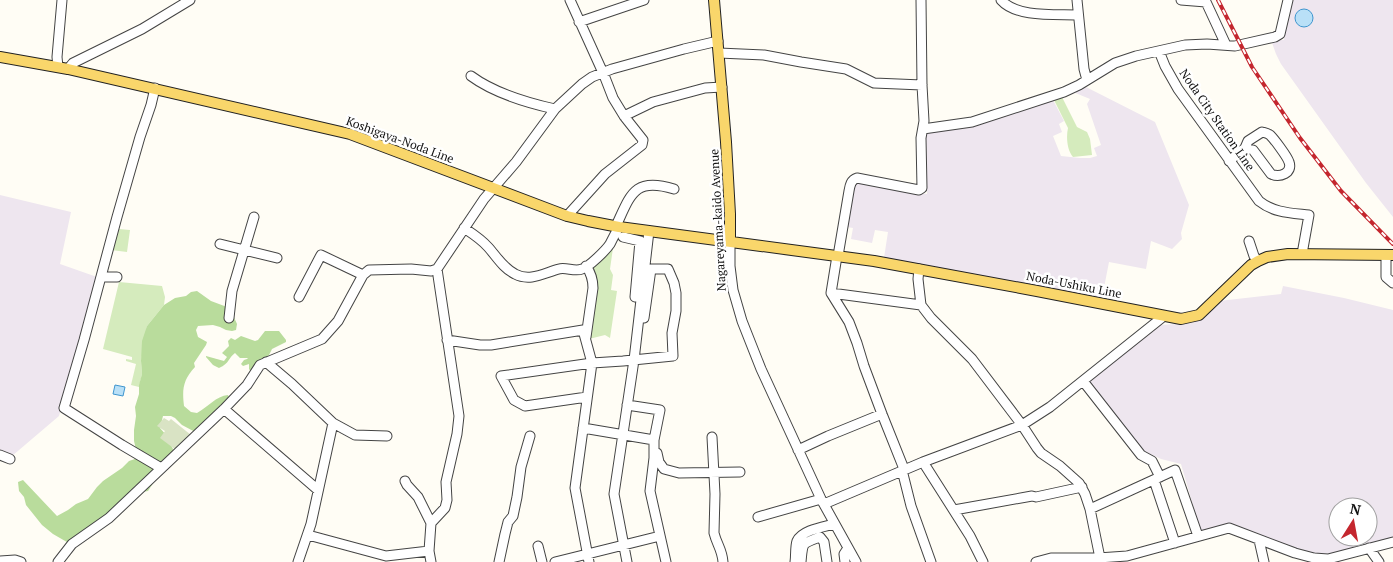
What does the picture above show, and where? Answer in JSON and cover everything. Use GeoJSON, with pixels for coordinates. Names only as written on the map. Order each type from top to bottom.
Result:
{"type":"FeatureCollection","features":[{"type":"Feature","properties":{"kind":"main road","name":"Nagareyama-kaido Avenue"},"geometry":{"type":"LineString","coordinates":[[714,0],[730,197],[730,242]]}},
{"type":"Feature","properties":{"kind":"main road","name":"Koshigaya-Noda Line"},"geometry":{"type":"LineString","coordinates":[[0,58],[63,68],[350,134],[568,216],[649,231],[730,242]]}},
{"type":"Feature","properties":{"kind":"main road","name":"Noda-Ushiku Line"},"geometry":{"type":"LineString","coordinates":[[730,242],[919,269],[1181,319],[1199,315],[1258,260]]}},
{"type":"Feature","properties":{"kind":"main road"},"geometry":{"type":"LineString","coordinates":[[1258,260],[1277,255],[1302,254],[1390,255]]}},
{"type":"Feature","properties":{"kind":"street"},"geometry":{"type":"LineString","coordinates":[[62,0],[57,57],[63,68],[142,29],[190,0]]}},
{"type":"Feature","properties":{"kind":"street"},"geometry":{"type":"LineString","coordinates":[[568,216],[605,174],[642,145],[643,140],[624,116],[613,98],[570,0]]}},
{"type":"Feature","properties":{"kind":"street"},"geometry":{"type":"LineString","coordinates":[[579,22],[617,4],[644,0]]}},
{"type":"Feature","properties":{"kind":"street"},"geometry":{"type":"LineString","coordinates":[[921,0],[922,188],[919,190],[857,178],[853,179],[849,191],[831,293],[849,322],[903,470],[911,506],[931,562]]}},
{"type":"Feature","properties":{"kind":"street"},"geometry":{"type":"LineString","coordinates":[[1001,0],[1004,4],[1029,13],[1078,15]]}},
{"type":"Feature","properties":{"kind":"street"},"geometry":{"type":"LineString","coordinates":[[1077,0],[1087,80]]}},
{"type":"Feature","properties":{"kind":"street"},"geometry":{"type":"LineString","coordinates":[[1181,0],[1206,2],[1226,45]]}},
{"type":"Feature","properties":{"kind":"street"},"geometry":{"type":"LineString","coordinates":[[923,129],[972,122],[1064,92],[1116,63],[1136,56],[1185,45],[1235,46],[1275,37],[1280,34],[1288,0]]}},
{"type":"Feature","properties":{"kind":"street"},"geometry":{"type":"LineString","coordinates":[[431,523],[445,508],[447,500],[446,482],[460,416],[436,269],[484,199],[521,156],[555,109],[582,84],[602,72],[633,62],[718,42]]}},
{"type":"Feature","properties":{"kind":"street","name":"Noda City Station Line"},"geometry":{"type":"LineString","coordinates":[[1158,51],[1178,89],[1259,201],[1274,210],[1309,215],[1302,254]]}},
{"type":"Feature","properties":{"kind":"street"},"geometry":{"type":"LineString","coordinates":[[719,53],[764,55],[846,68],[874,83],[922,85]]}},
{"type":"Feature","properties":{"kind":"street"},"geometry":{"type":"LineString","coordinates":[[471,76],[496,90],[555,109]]}},
{"type":"Feature","properties":{"kind":"street"},"geometry":{"type":"LineString","coordinates":[[624,116],[652,102],[705,88],[722,87]]}},
{"type":"Feature","properties":{"kind":"street"},"geometry":{"type":"LineString","coordinates":[[155,88],[64,408],[161,468]]}},
{"type":"Feature","properties":{"kind":"street"},"geometry":{"type":"LineString","coordinates":[[1229,161],[1245,148],[1248,141],[1262,132],[1270,135],[1289,161],[1290,167],[1282,175],[1271,174],[1258,155],[1253,150],[1245,148]]}},
{"type":"Feature","properties":{"kind":"street"},"geometry":{"type":"LineString","coordinates":[[1258,155],[1256,142],[1259,133]]}},
{"type":"Feature","properties":{"kind":"street"},"geometry":{"type":"LineString","coordinates":[[464,228],[483,242],[505,268],[515,275],[526,277],[540,276],[560,269],[578,270],[586,266],[610,244],[634,193],[640,187],[659,184],[674,189]]}},
{"type":"Feature","properties":{"kind":"street"},"geometry":{"type":"LineString","coordinates":[[229,318],[232,291],[254,218]]}},
{"type":"Feature","properties":{"kind":"street"},"geometry":{"type":"LineString","coordinates":[[627,562],[614,494],[649,231]]}},
{"type":"Feature","properties":{"kind":"street"},"geometry":{"type":"LineString","coordinates":[[623,237],[640,241],[633,360]]}},
{"type":"Feature","properties":{"kind":"street"},"geometry":{"type":"LineString","coordinates":[[1249,241],[1254,256],[1258,260]]}},
{"type":"Feature","properties":{"kind":"street","name":"Nagareyama-kaido Avenue"},"geometry":{"type":"LineString","coordinates":[[730,242],[731,279],[737,305],[761,369],[823,502],[856,562]]}},
{"type":"Feature","properties":{"kind":"street"},"geometry":{"type":"LineString","coordinates":[[220,244],[277,258]]}},
{"type":"Feature","properties":{"kind":"street"},"geometry":{"type":"LineString","coordinates":[[299,297],[321,255],[363,275]]}},
{"type":"Feature","properties":{"kind":"street"},"geometry":{"type":"LineString","coordinates":[[1390,255],[1386,277],[1393,283]]}},
{"type":"Feature","properties":{"kind":"street"},"geometry":{"type":"LineString","coordinates":[[586,266],[590,271],[593,282],[586,339]]}},
{"type":"Feature","properties":{"kind":"street"},"geometry":{"type":"LineString","coordinates":[[58,562],[72,544],[109,518],[224,409],[247,384],[260,365],[322,339],[338,321],[363,275],[369,270],[436,269]]}},
{"type":"Feature","properties":{"kind":"street"},"geometry":{"type":"LineString","coordinates":[[587,397],[525,406],[514,400],[501,376],[592,363],[633,360],[673,356],[672,332],[676,311],[676,293],[668,269],[651,269],[633,360]]}},
{"type":"Feature","properties":{"kind":"street"},"geometry":{"type":"LineString","coordinates":[[919,269],[918,279],[921,304],[931,318],[972,359],[1041,453],[1060,466],[1082,487],[1090,509],[1099,559]]}},
{"type":"Feature","properties":{"kind":"street"},"geometry":{"type":"LineString","coordinates":[[101,277],[117,278]]}},
{"type":"Feature","properties":{"kind":"street"},"geometry":{"type":"LineString","coordinates":[[831,293],[921,304]]}},
{"type":"Feature","properties":{"kind":"street"},"geometry":{"type":"LineString","coordinates":[[758,517],[823,502],[1022,425],[1050,408],[1164,316]]}},
{"type":"Feature","properties":{"kind":"street"},"geometry":{"type":"LineString","coordinates":[[447,340],[491,345],[583,330],[592,363],[575,488],[588,558]]}},
{"type":"Feature","properties":{"kind":"street"},"geometry":{"type":"LineString","coordinates":[[266,362],[333,423],[355,436],[387,436]]}},
{"type":"Feature","properties":{"kind":"street"},"geometry":{"type":"LineString","coordinates":[[1083,381],[1142,455],[1152,461],[1175,543]]}},
{"type":"Feature","properties":{"kind":"street"},"geometry":{"type":"LineString","coordinates":[[627,405],[660,410],[654,442],[650,491],[666,562]]}},
{"type":"Feature","properties":{"kind":"street"},"geometry":{"type":"LineString","coordinates":[[224,409],[318,490]]}},
{"type":"Feature","properties":{"kind":"street"},"geometry":{"type":"LineString","coordinates":[[798,450],[882,414]]}},
{"type":"Feature","properties":{"kind":"street"},"geometry":{"type":"LineString","coordinates":[[298,562],[311,524],[333,423]]}},
{"type":"Feature","properties":{"kind":"street"},"geometry":{"type":"LineString","coordinates":[[583,428],[654,442]]}},
{"type":"Feature","properties":{"kind":"street"},"geometry":{"type":"LineString","coordinates":[[499,562],[508,522],[513,516],[518,497],[521,467],[530,436]]}},
{"type":"Feature","properties":{"kind":"street"},"geometry":{"type":"LineString","coordinates":[[712,437],[715,494],[714,533],[722,552],[723,562]]}},
{"type":"Feature","properties":{"kind":"street"},"geometry":{"type":"LineString","coordinates":[[654,442],[659,462],[664,469],[679,473],[740,472]]}},
{"type":"Feature","properties":{"kind":"street"},"geometry":{"type":"LineString","coordinates":[[0,456],[10,459]]}},
{"type":"Feature","properties":{"kind":"street"},"geometry":{"type":"LineString","coordinates":[[923,462],[970,536],[983,562]]}},
{"type":"Feature","properties":{"kind":"street"},"geometry":{"type":"LineString","coordinates":[[1090,509],[1175,470],[1198,536]]}},
{"type":"Feature","properties":{"kind":"street"},"geometry":{"type":"LineString","coordinates":[[405,482],[418,498],[431,523],[429,551],[431,562]]}},
{"type":"Feature","properties":{"kind":"street"},"geometry":{"type":"LineString","coordinates":[[954,510],[1032,496],[1036,497],[1082,487]]}},
{"type":"Feature","properties":{"kind":"street"},"geometry":{"type":"LineString","coordinates":[[795,562],[796,544],[802,535],[834,524]]}},
{"type":"Feature","properties":{"kind":"street"},"geometry":{"type":"LineString","coordinates":[[1036,562],[1052,558],[1128,559],[1175,543],[1229,528],[1295,554],[1314,558],[1328,559],[1393,542]]}},
{"type":"Feature","properties":{"kind":"street"},"geometry":{"type":"LineString","coordinates":[[308,535],[386,556],[429,551]]}},
{"type":"Feature","properties":{"kind":"street"},"geometry":{"type":"LineString","coordinates":[[555,562],[588,558],[623,545],[660,536]]}},
{"type":"Feature","properties":{"kind":"street"},"geometry":{"type":"LineString","coordinates":[[801,562],[805,542],[820,537],[824,542],[827,562]]}},
{"type":"Feature","properties":{"kind":"street"},"geometry":{"type":"LineString","coordinates":[[1259,540],[1264,562]]}},
{"type":"Feature","properties":{"kind":"street"},"geometry":{"type":"LineString","coordinates":[[538,546],[542,562]]}},
{"type":"Feature","properties":{"kind":"street"},"geometry":{"type":"LineString","coordinates":[[845,562],[844,554],[848,548]]}},
{"type":"Feature","properties":{"kind":"street"},"geometry":{"type":"LineString","coordinates":[[1369,548],[1379,562]]}},
{"type":"Feature","properties":{"kind":"street"},"geometry":{"type":"LineString","coordinates":[[0,561],[15,560],[21,562]]}},
{"type":"Feature","properties":{"kind":"shaded area"},"geometry":{"type":"Polygon","coordinates":[[[1291,0],[1393,0],[1393,217],[1366,183],[1281,64],[1276,54],[1271,40],[1284,40],[1291,0]]]}},
{"type":"Feature","properties":{"kind":"shaded area"},"geometry":{"type":"Polygon","coordinates":[[[1084,86],[1155,122],[1189,205],[1181,233],[1182,239],[1172,249],[1151,241],[1146,269],[1109,262],[1102,298],[884,258],[888,232],[875,230],[872,243],[851,239],[853,228],[847,227],[854,184],[857,182],[927,194],[927,133],[975,125],[1053,100],[1064,121],[1059,124],[1062,132],[1053,136],[1061,156],[1090,158],[1097,156],[1094,148],[1101,145],[1087,104],[1090,99],[1073,92],[1084,86]]]}},
{"type":"Feature","properties":{"kind":"shaded area"},"geometry":{"type":"Polygon","coordinates":[[[0,195],[71,212],[60,264],[97,277],[59,416],[12,456],[0,451],[0,195]]]}},
{"type":"Feature","properties":{"kind":"shaded area"},"geometry":{"type":"Polygon","coordinates":[[[1283,286],[1393,310],[1393,537],[1378,541],[1378,497],[1328,497],[1328,547],[1357,547],[1328,555],[1314,555],[1231,526],[1201,533],[1181,464],[1161,459],[1144,451],[1125,433],[1088,382],[1160,325],[1192,323],[1203,317],[1219,301],[1281,294],[1283,286]]]}},
{"type":"Feature","properties":{"kind":"green space"},"geometry":{"type":"Polygon","coordinates":[[[1062,97],[1077,127],[1087,132],[1092,155],[1073,157],[1069,151],[1068,128],[1054,100],[1062,97]]]}},
{"type":"Feature","properties":{"kind":"green space"},"geometry":{"type":"Polygon","coordinates":[[[119,229],[130,230],[127,252],[111,250],[116,231],[119,229]]]}},
{"type":"Feature","properties":{"kind":"green space"},"geometry":{"type":"Polygon","coordinates":[[[610,248],[613,248],[610,269],[613,275],[611,290],[617,291],[610,338],[605,335],[589,339],[590,269],[610,248]]]}},
{"type":"Feature","properties":{"kind":"green space"},"geometry":{"type":"Polygon","coordinates":[[[119,282],[162,286],[165,297],[164,305],[147,326],[139,387],[131,385],[136,364],[126,361],[126,359],[132,360],[132,357],[103,349],[119,282]]]}},
{"type":"Feature","properties":{"kind":"green space"},"geometry":{"type":"Polygon","coordinates":[[[197,291],[211,301],[227,307],[237,324],[236,330],[232,331],[213,325],[198,326],[196,330],[198,337],[207,342],[186,381],[183,390],[184,406],[191,412],[197,413],[220,397],[228,395],[230,400],[197,433],[182,425],[171,416],[163,416],[160,428],[174,451],[148,491],[142,492],[95,534],[72,545],[42,525],[26,505],[24,497],[19,491],[18,482],[23,480],[57,516],[88,499],[103,481],[129,461],[138,458],[134,441],[135,407],[142,374],[142,341],[147,326],[164,305],[175,298],[197,291]]]}},
{"type":"Feature","properties":{"kind":"green space"},"geometry":{"type":"Polygon","coordinates":[[[265,331],[279,331],[286,342],[272,349],[252,374],[249,364],[243,366],[241,364],[248,358],[240,358],[235,353],[219,368],[213,365],[206,357],[224,361],[227,357],[222,353],[229,346],[228,341],[231,338],[235,340],[241,336],[255,341],[265,331]]]}},
{"type":"Feature","properties":{"kind":"green space"},"geometry":{"type":"Polygon","coordinates":[[[164,418],[169,421],[171,419],[191,435],[176,450],[160,438],[165,431],[157,426],[164,418]]]}},
{"type":"Feature","properties":{"kind":"water"},"geometry":{"type":"Polygon","coordinates":[[[1304,9],[1310,12],[1313,18],[1310,24],[1304,27],[1298,24],[1295,18],[1298,12],[1304,9]]]}},
{"type":"Feature","properties":{"kind":"water"},"geometry":{"type":"Polygon","coordinates":[[[115,385],[125,387],[123,396],[113,394],[115,385]]]}},
{"type":"Feature","properties":{"kind":"railway"},"geometry":{"type":"LineString","coordinates":[[1218,0],[1252,67],[1300,138],[1341,191],[1393,244]]}}]}
